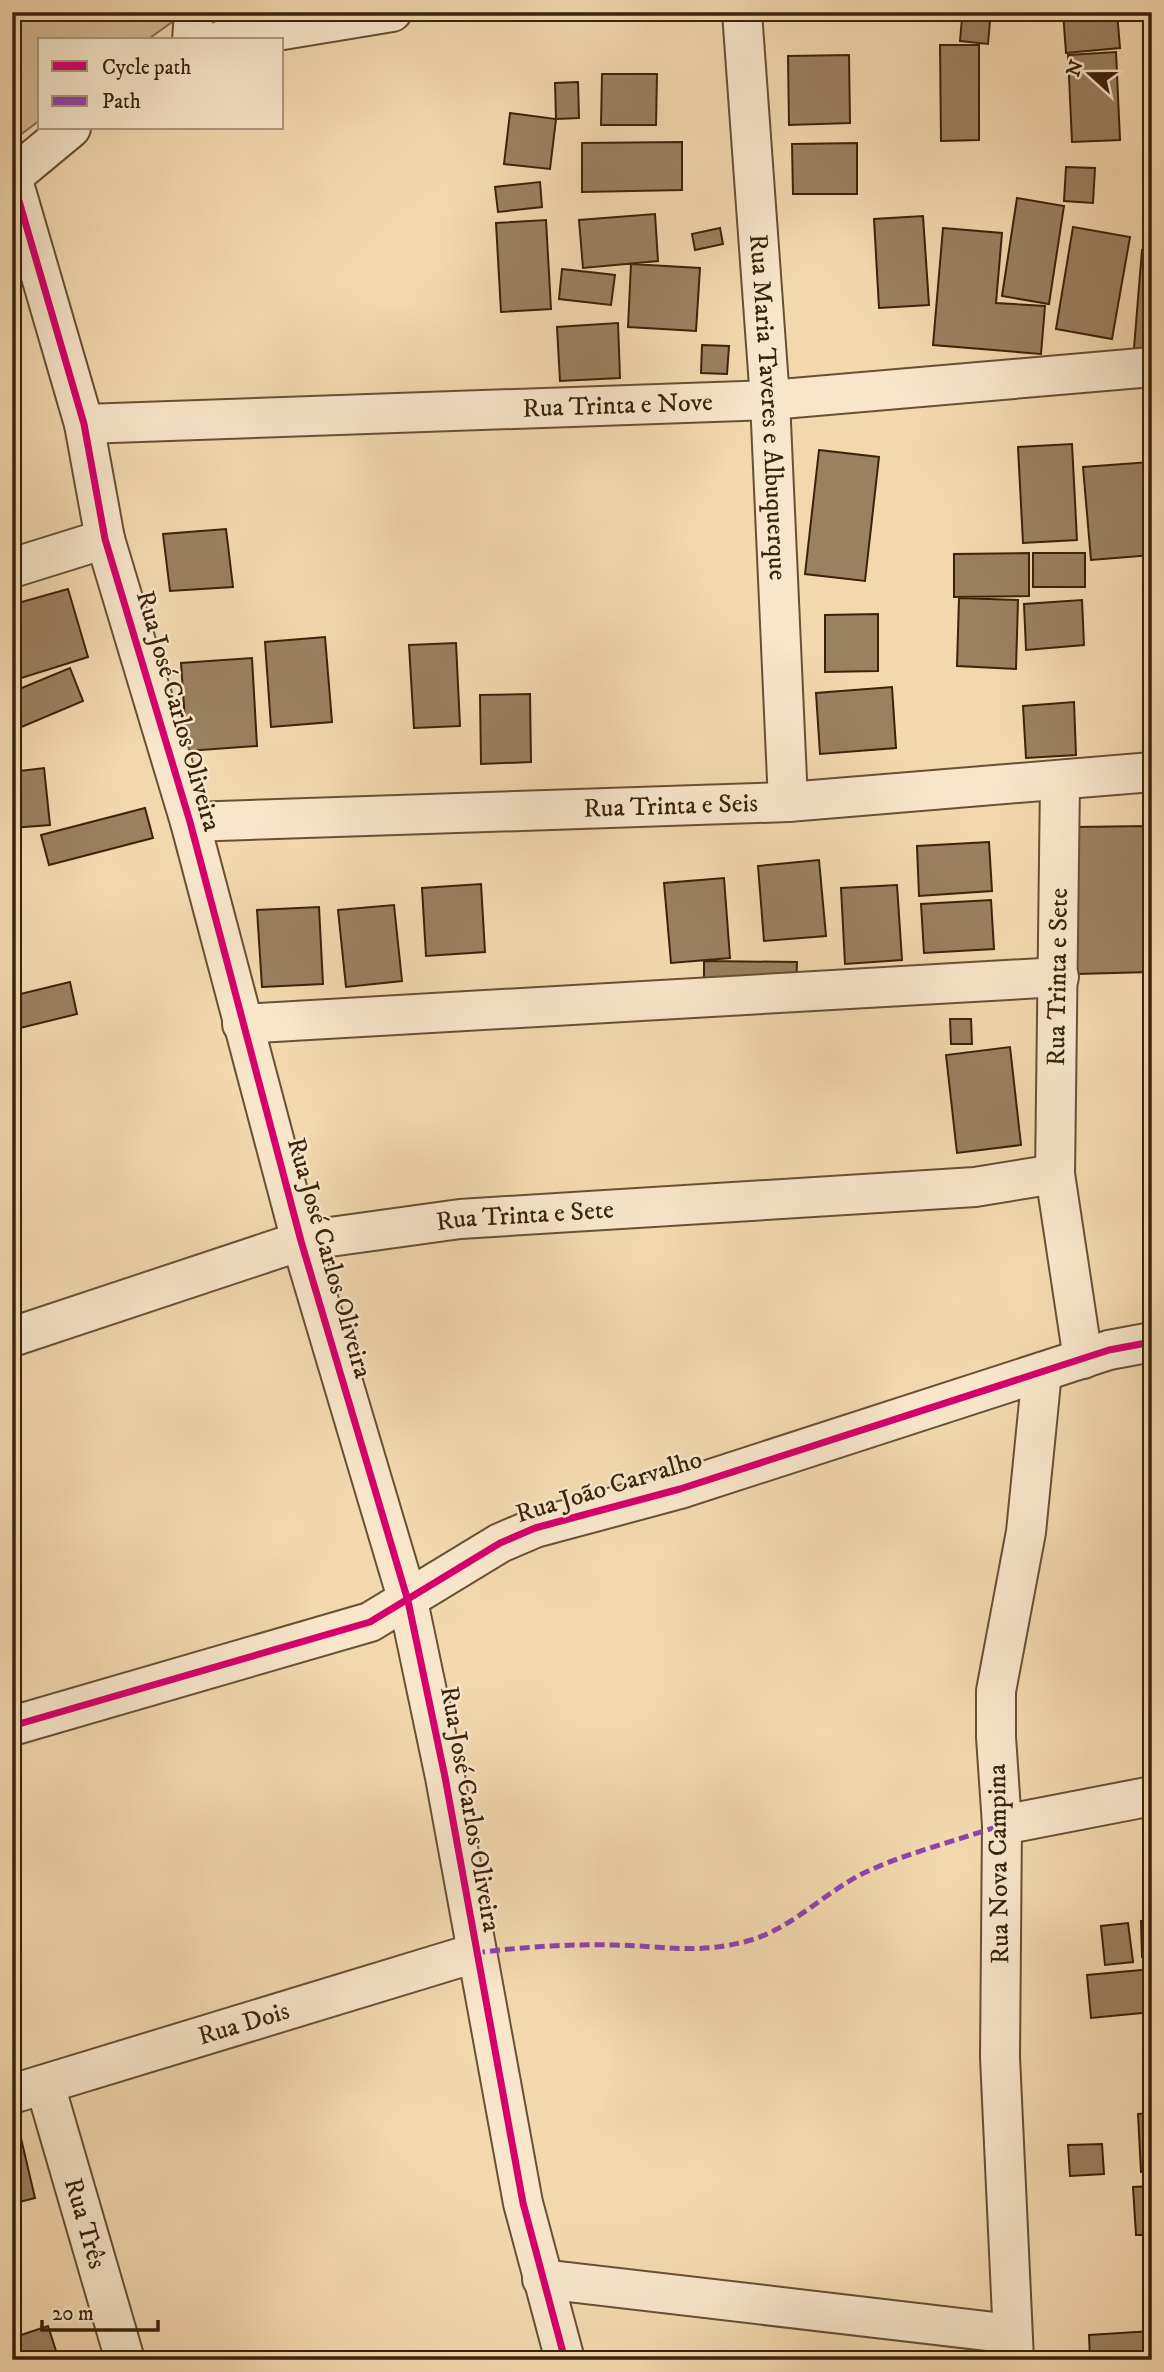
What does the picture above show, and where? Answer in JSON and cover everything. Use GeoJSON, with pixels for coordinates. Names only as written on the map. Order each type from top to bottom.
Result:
{"type":"FeatureCollection","features":[{"type":"Feature","properties":{"kind":"street"},"geometry":{"type":"LineString","coordinates":[[192,38],[194,12]]}},
{"type":"Feature","properties":{"kind":"street"},"geometry":{"type":"LineString","coordinates":[[234,38],[390,12]]}},
{"type":"Feature","properties":{"kind":"street","name":"Rua Maria Taveres e Albuquerque"},"geometry":{"type":"LineString","coordinates":[[742,12],[770,400],[788,802]]}},
{"type":"Feature","properties":{"kind":"street"},"geometry":{"type":"LineString","coordinates":[[12,177],[69,130]]}},
{"type":"Feature","properties":{"kind":"street","name":"Rua José Carlos Oliveira"},"geometry":{"type":"LineString","coordinates":[[12,177],[84,424],[105,539],[190,822],[300,1241],[408,1601],[445,1777],[475,1953],[523,2203],[565,2360]]}},
{"type":"Feature","properties":{"kind":"street","name":"Rua Trinta e Nove"},"geometry":{"type":"LineString","coordinates":[[84,424],[770,400],[1152,367]]}},
{"type":"Feature","properties":{"kind":"street"},"geometry":{"type":"LineString","coordinates":[[12,568],[105,539]]}},
{"type":"Feature","properties":{"kind":"street","name":"Rua Trinta e Seis"},"geometry":{"type":"LineString","coordinates":[[190,822],[788,802],[1152,772]]}},
{"type":"Feature","properties":{"kind":"street","name":"Rua Trinta e Sete"},"geometry":{"type":"LineString","coordinates":[[1060,781],[1055,1174],[1083,1359]]}},
{"type":"Feature","properties":{"kind":"street"},"geometry":{"type":"LineString","coordinates":[[242,1024],[1059,977]]}},
{"type":"Feature","properties":{"kind":"street","name":"Rua Trinta e Sete"},"geometry":{"type":"LineString","coordinates":[[12,1337],[300,1241],[460,1219],[975,1186],[1055,1174]]}},
{"type":"Feature","properties":{"kind":"street","name":"Rua João Carvalho"},"geometry":{"type":"LineString","coordinates":[[12,1727],[370,1622],[500,1543],[535,1528],[680,1489],[1109,1350],[1152,1342]]}},
{"type":"Feature","properties":{"kind":"street","name":"Rua Nova Campina"},"geometry":{"type":"LineString","coordinates":[[1013,2347],[1000,2057],[1002,1825],[996,1691],[1026,1532],[1042,1373]]}},
{"type":"Feature","properties":{"kind":"street"},"geometry":{"type":"LineString","coordinates":[[1002,1825],[1152,1797]]}},
{"type":"Feature","properties":{"kind":"street","name":"Rua Dois"},"geometry":{"type":"LineString","coordinates":[[29,2089],[475,1953]]}},
{"type":"Feature","properties":{"kind":"street","name":"Rua Três"},"geometry":{"type":"LineString","coordinates":[[29,2089],[125,2360]]}},
{"type":"Feature","properties":{"kind":"street"},"geometry":{"type":"LineString","coordinates":[[542,2279],[1013,2347]]}},
{"type":"Feature","properties":{"kind":"shaded area"},"geometry":{"type":"Polygon","coordinates":[[[12,12],[176,12],[175,20],[150,38],[38,38],[38,122],[15,139],[12,12]]]}},
{"type":"Feature","properties":{"kind":"building"},"geometry":{"type":"Polygon","coordinates":[[[1063,12],[1117,12],[1120,48],[1066,53],[1063,12]]]}},
{"type":"Feature","properties":{"kind":"building"},"geometry":{"type":"Polygon","coordinates":[[[962,18],[990,21],[988,44],[960,41],[962,18]]]}},
{"type":"Feature","properties":{"kind":"building"},"geometry":{"type":"Polygon","coordinates":[[[940,45],[979,45],[979,140],[941,141],[940,45]]]}},
{"type":"Feature","properties":{"kind":"building"},"geometry":{"type":"Polygon","coordinates":[[[1116,52],[1120,140],[1072,142],[1068,55],[1116,52]]]}},
{"type":"Feature","properties":{"kind":"building"},"geometry":{"type":"Polygon","coordinates":[[[849,55],[850,123],[789,125],[788,56],[849,55]]]}},
{"type":"Feature","properties":{"kind":"building"},"geometry":{"type":"Polygon","coordinates":[[[602,74],[657,74],[656,125],[601,125],[602,74]]]}},
{"type":"Feature","properties":{"kind":"building"},"geometry":{"type":"Polygon","coordinates":[[[578,82],[579,118],[556,119],[555,83],[578,82]]]}},
{"type":"Feature","properties":{"kind":"building"},"geometry":{"type":"Polygon","coordinates":[[[510,113],[556,119],[550,169],[504,164],[510,113]]]}},
{"type":"Feature","properties":{"kind":"building"},"geometry":{"type":"Polygon","coordinates":[[[682,142],[682,190],[582,192],[582,143],[682,142]]]}},
{"type":"Feature","properties":{"kind":"building"},"geometry":{"type":"Polygon","coordinates":[[[857,143],[857,194],[793,194],[792,144],[857,143]]]}},
{"type":"Feature","properties":{"kind":"building"},"geometry":{"type":"Polygon","coordinates":[[[1066,167],[1095,168],[1093,203],[1064,201],[1066,167]]]}},
{"type":"Feature","properties":{"kind":"building"},"geometry":{"type":"Polygon","coordinates":[[[540,182],[542,207],[498,212],[495,187],[540,182]]]}},
{"type":"Feature","properties":{"kind":"building"},"geometry":{"type":"Polygon","coordinates":[[[1017,198],[1064,206],[1049,304],[1002,296],[1017,198]]]}},
{"type":"Feature","properties":{"kind":"building"},"geometry":{"type":"Polygon","coordinates":[[[655,214],[658,261],[583,268],[579,220],[655,214]]]}},
{"type":"Feature","properties":{"kind":"building"},"geometry":{"type":"Polygon","coordinates":[[[923,216],[929,305],[879,308],[874,219],[923,216]]]}},
{"type":"Feature","properties":{"kind":"building"},"geometry":{"type":"Polygon","coordinates":[[[546,220],[551,309],[501,312],[496,223],[546,220]]]}},
{"type":"Feature","properties":{"kind":"building"},"geometry":{"type":"Polygon","coordinates":[[[1073,227],[1130,237],[1112,339],[1056,329],[1073,227]]]}},
{"type":"Feature","properties":{"kind":"building"},"geometry":{"type":"Polygon","coordinates":[[[720,228],[723,244],[695,250],[692,234],[720,228]]]}},
{"type":"Feature","properties":{"kind":"building"},"geometry":{"type":"Polygon","coordinates":[[[943,228],[1002,233],[996,303],[1045,306],[1041,354],[933,345],[943,228]]]}},
{"type":"Feature","properties":{"kind":"building"},"geometry":{"type":"Polygon","coordinates":[[[1142,250],[1152,251],[1152,349],[1134,348],[1142,250]]]}},
{"type":"Feature","properties":{"kind":"building"},"geometry":{"type":"Polygon","coordinates":[[[631,264],[700,268],[696,331],[628,327],[631,264]]]}},
{"type":"Feature","properties":{"kind":"building"},"geometry":{"type":"Polygon","coordinates":[[[562,269],[615,275],[611,305],[559,299],[562,269]]]}},
{"type":"Feature","properties":{"kind":"building"},"geometry":{"type":"Polygon","coordinates":[[[618,323],[620,378],[560,381],[557,327],[618,323]]]}},
{"type":"Feature","properties":{"kind":"building"},"geometry":{"type":"Polygon","coordinates":[[[702,345],[729,346],[727,374],[701,373],[702,345]]]}},
{"type":"Feature","properties":{"kind":"building"},"geometry":{"type":"Polygon","coordinates":[[[1072,444],[1077,540],[1023,543],[1018,447],[1072,444]]]}},
{"type":"Feature","properties":{"kind":"building"},"geometry":{"type":"Polygon","coordinates":[[[819,450],[879,457],[865,581],[805,574],[819,450]]]}},
{"type":"Feature","properties":{"kind":"building"},"geometry":{"type":"Polygon","coordinates":[[[1150,462],[1152,555],[1091,560],[1083,467],[1150,462]]]}},
{"type":"Feature","properties":{"kind":"building"},"geometry":{"type":"Polygon","coordinates":[[[226,529],[233,587],[170,591],[163,534],[226,529]]]}},
{"type":"Feature","properties":{"kind":"building"},"geometry":{"type":"Polygon","coordinates":[[[1029,553],[1029,596],[954,597],[954,554],[1029,553]]]}},
{"type":"Feature","properties":{"kind":"building"},"geometry":{"type":"Polygon","coordinates":[[[1033,553],[1085,553],[1085,587],[1033,587],[1033,553]]]}},
{"type":"Feature","properties":{"kind":"building"},"geometry":{"type":"Polygon","coordinates":[[[68,589],[88,657],[12,681],[12,615],[20,612],[18,603],[68,589]]]}},
{"type":"Feature","properties":{"kind":"building"},"geometry":{"type":"Polygon","coordinates":[[[959,598],[1018,600],[1016,669],[957,666],[959,598]]]}},
{"type":"Feature","properties":{"kind":"building"},"geometry":{"type":"Polygon","coordinates":[[[1082,600],[1084,645],[1026,650],[1024,604],[1082,600]]]}},
{"type":"Feature","properties":{"kind":"building"},"geometry":{"type":"Polygon","coordinates":[[[878,614],[878,671],[825,672],[825,615],[878,614]]]}},
{"type":"Feature","properties":{"kind":"building"},"geometry":{"type":"Polygon","coordinates":[[[325,637],[332,722],[271,727],[265,642],[325,637]]]}},
{"type":"Feature","properties":{"kind":"building"},"geometry":{"type":"Polygon","coordinates":[[[456,643],[460,726],[414,728],[409,645],[456,643]]]}},
{"type":"Feature","properties":{"kind":"building"},"geometry":{"type":"Polygon","coordinates":[[[252,658],[257,746],[187,751],[181,663],[252,658]]]}},
{"type":"Feature","properties":{"kind":"building"},"geometry":{"type":"Polygon","coordinates":[[[70,668],[83,701],[12,731],[12,692],[70,668]]]}},
{"type":"Feature","properties":{"kind":"building"},"geometry":{"type":"Polygon","coordinates":[[[892,687],[896,748],[820,754],[816,693],[892,687]]]}},
{"type":"Feature","properties":{"kind":"building"},"geometry":{"type":"Polygon","coordinates":[[[530,694],[531,762],[481,764],[480,695],[530,694]]]}},
{"type":"Feature","properties":{"kind":"building"},"geometry":{"type":"Polygon","coordinates":[[[1074,702],[1076,755],[1026,758],[1023,706],[1074,702]]]}},
{"type":"Feature","properties":{"kind":"building"},"geometry":{"type":"Polygon","coordinates":[[[44,768],[50,825],[12,828],[12,772],[44,768]]]}},
{"type":"Feature","properties":{"kind":"building"},"geometry":{"type":"Polygon","coordinates":[[[145,808],[153,838],[49,865],[41,835],[145,808]]]}},
{"type":"Feature","properties":{"kind":"building"},"geometry":{"type":"Polygon","coordinates":[[[1148,826],[1150,972],[1077,974],[1075,827],[1148,826]]]}},
{"type":"Feature","properties":{"kind":"building"},"geometry":{"type":"Polygon","coordinates":[[[989,842],[992,891],[919,896],[917,846],[989,842]]]}},
{"type":"Feature","properties":{"kind":"building"},"geometry":{"type":"Polygon","coordinates":[[[819,860],[826,936],[764,941],[758,866],[819,860]]]}},
{"type":"Feature","properties":{"kind":"building"},"geometry":{"type":"Polygon","coordinates":[[[724,878],[730,958],[671,963],[664,883],[724,878]]]}},
{"type":"Feature","properties":{"kind":"building"},"geometry":{"type":"Polygon","coordinates":[[[481,884],[485,952],[426,956],[422,888],[481,884]]]}},
{"type":"Feature","properties":{"kind":"building"},"geometry":{"type":"Polygon","coordinates":[[[897,885],[902,960],[845,964],[841,888],[897,885]]]}},
{"type":"Feature","properties":{"kind":"building"},"geometry":{"type":"Polygon","coordinates":[[[991,900],[994,949],[924,953],[921,904],[991,900]]]}},
{"type":"Feature","properties":{"kind":"building"},"geometry":{"type":"Polygon","coordinates":[[[394,905],[402,981],[346,987],[338,910],[394,905]]]}},
{"type":"Feature","properties":{"kind":"building"},"geometry":{"type":"Polygon","coordinates":[[[319,907],[323,984],[262,987],[257,910],[319,907]]]}},
{"type":"Feature","properties":{"kind":"building"},"geometry":{"type":"Polygon","coordinates":[[[704,961],[797,962],[796,992],[704,991],[704,961]]]}},
{"type":"Feature","properties":{"kind":"building"},"geometry":{"type":"Polygon","coordinates":[[[70,982],[77,1014],[12,1030],[12,996],[70,982]]]}},
{"type":"Feature","properties":{"kind":"building"},"geometry":{"type":"Polygon","coordinates":[[[950,1019],[971,1019],[972,1044],[951,1044],[950,1019]]]}},
{"type":"Feature","properties":{"kind":"building"},"geometry":{"type":"Polygon","coordinates":[[[1010,1047],[1021,1145],[957,1153],[946,1055],[1010,1047]]]}},
{"type":"Feature","properties":{"kind":"building"},"geometry":{"type":"Polygon","coordinates":[[[1152,1920],[1152,1957],[1142,1957],[1141,1921],[1152,1920]]]}},
{"type":"Feature","properties":{"kind":"building"},"geometry":{"type":"Polygon","coordinates":[[[1128,1923],[1133,1962],[1105,1965],[1101,1926],[1128,1923]]]}},
{"type":"Feature","properties":{"kind":"building"},"geometry":{"type":"Polygon","coordinates":[[[1152,1969],[1152,2012],[1091,2018],[1087,1975],[1152,1969]]]}},
{"type":"Feature","properties":{"kind":"building"},"geometry":{"type":"Polygon","coordinates":[[[1152,2113],[1152,2171],[1141,2172],[1138,2114],[1152,2113]]]}},
{"type":"Feature","properties":{"kind":"building"},"geometry":{"type":"Polygon","coordinates":[[[20,2134],[35,2198],[12,2204],[12,2136],[20,2134]]]}},
{"type":"Feature","properties":{"kind":"building"},"geometry":{"type":"Polygon","coordinates":[[[1102,2144],[1104,2174],[1070,2176],[1068,2145],[1102,2144]]]}},
{"type":"Feature","properties":{"kind":"building"},"geometry":{"type":"Polygon","coordinates":[[[1152,2186],[1152,2235],[1136,2235],[1133,2187],[1152,2186]]]}},
{"type":"Feature","properties":{"kind":"building"},"geometry":{"type":"Polygon","coordinates":[[[48,2326],[58,2357],[12,2360],[12,2338],[48,2326]]]}},
{"type":"Feature","properties":{"kind":"building"},"geometry":{"type":"Polygon","coordinates":[[[1152,2331],[1152,2360],[1090,2360],[1089,2335],[1152,2331]]]}},
{"type":"Feature","properties":{"kind":"marked path"},"geometry":{"type":"LineString","coordinates":[[475,1953],[562,1946],[614,1945],[682,1949],[732,1945],[781,1927],[866,1872],[1002,1825]]}},
{"type":"Feature","properties":{"kind":"cycle path"},"geometry":{"type":"LineString","coordinates":[[12,177],[84,424],[105,539],[190,822],[301,1241],[408,1601],[445,1777],[523,2203],[565,2360]]}},
{"type":"Feature","properties":{"kind":"cycle path"},"geometry":{"type":"LineString","coordinates":[[12,1726],[370,1622],[500,1543],[535,1528],[680,1489],[1109,1350],[1152,1342]]}}]}
